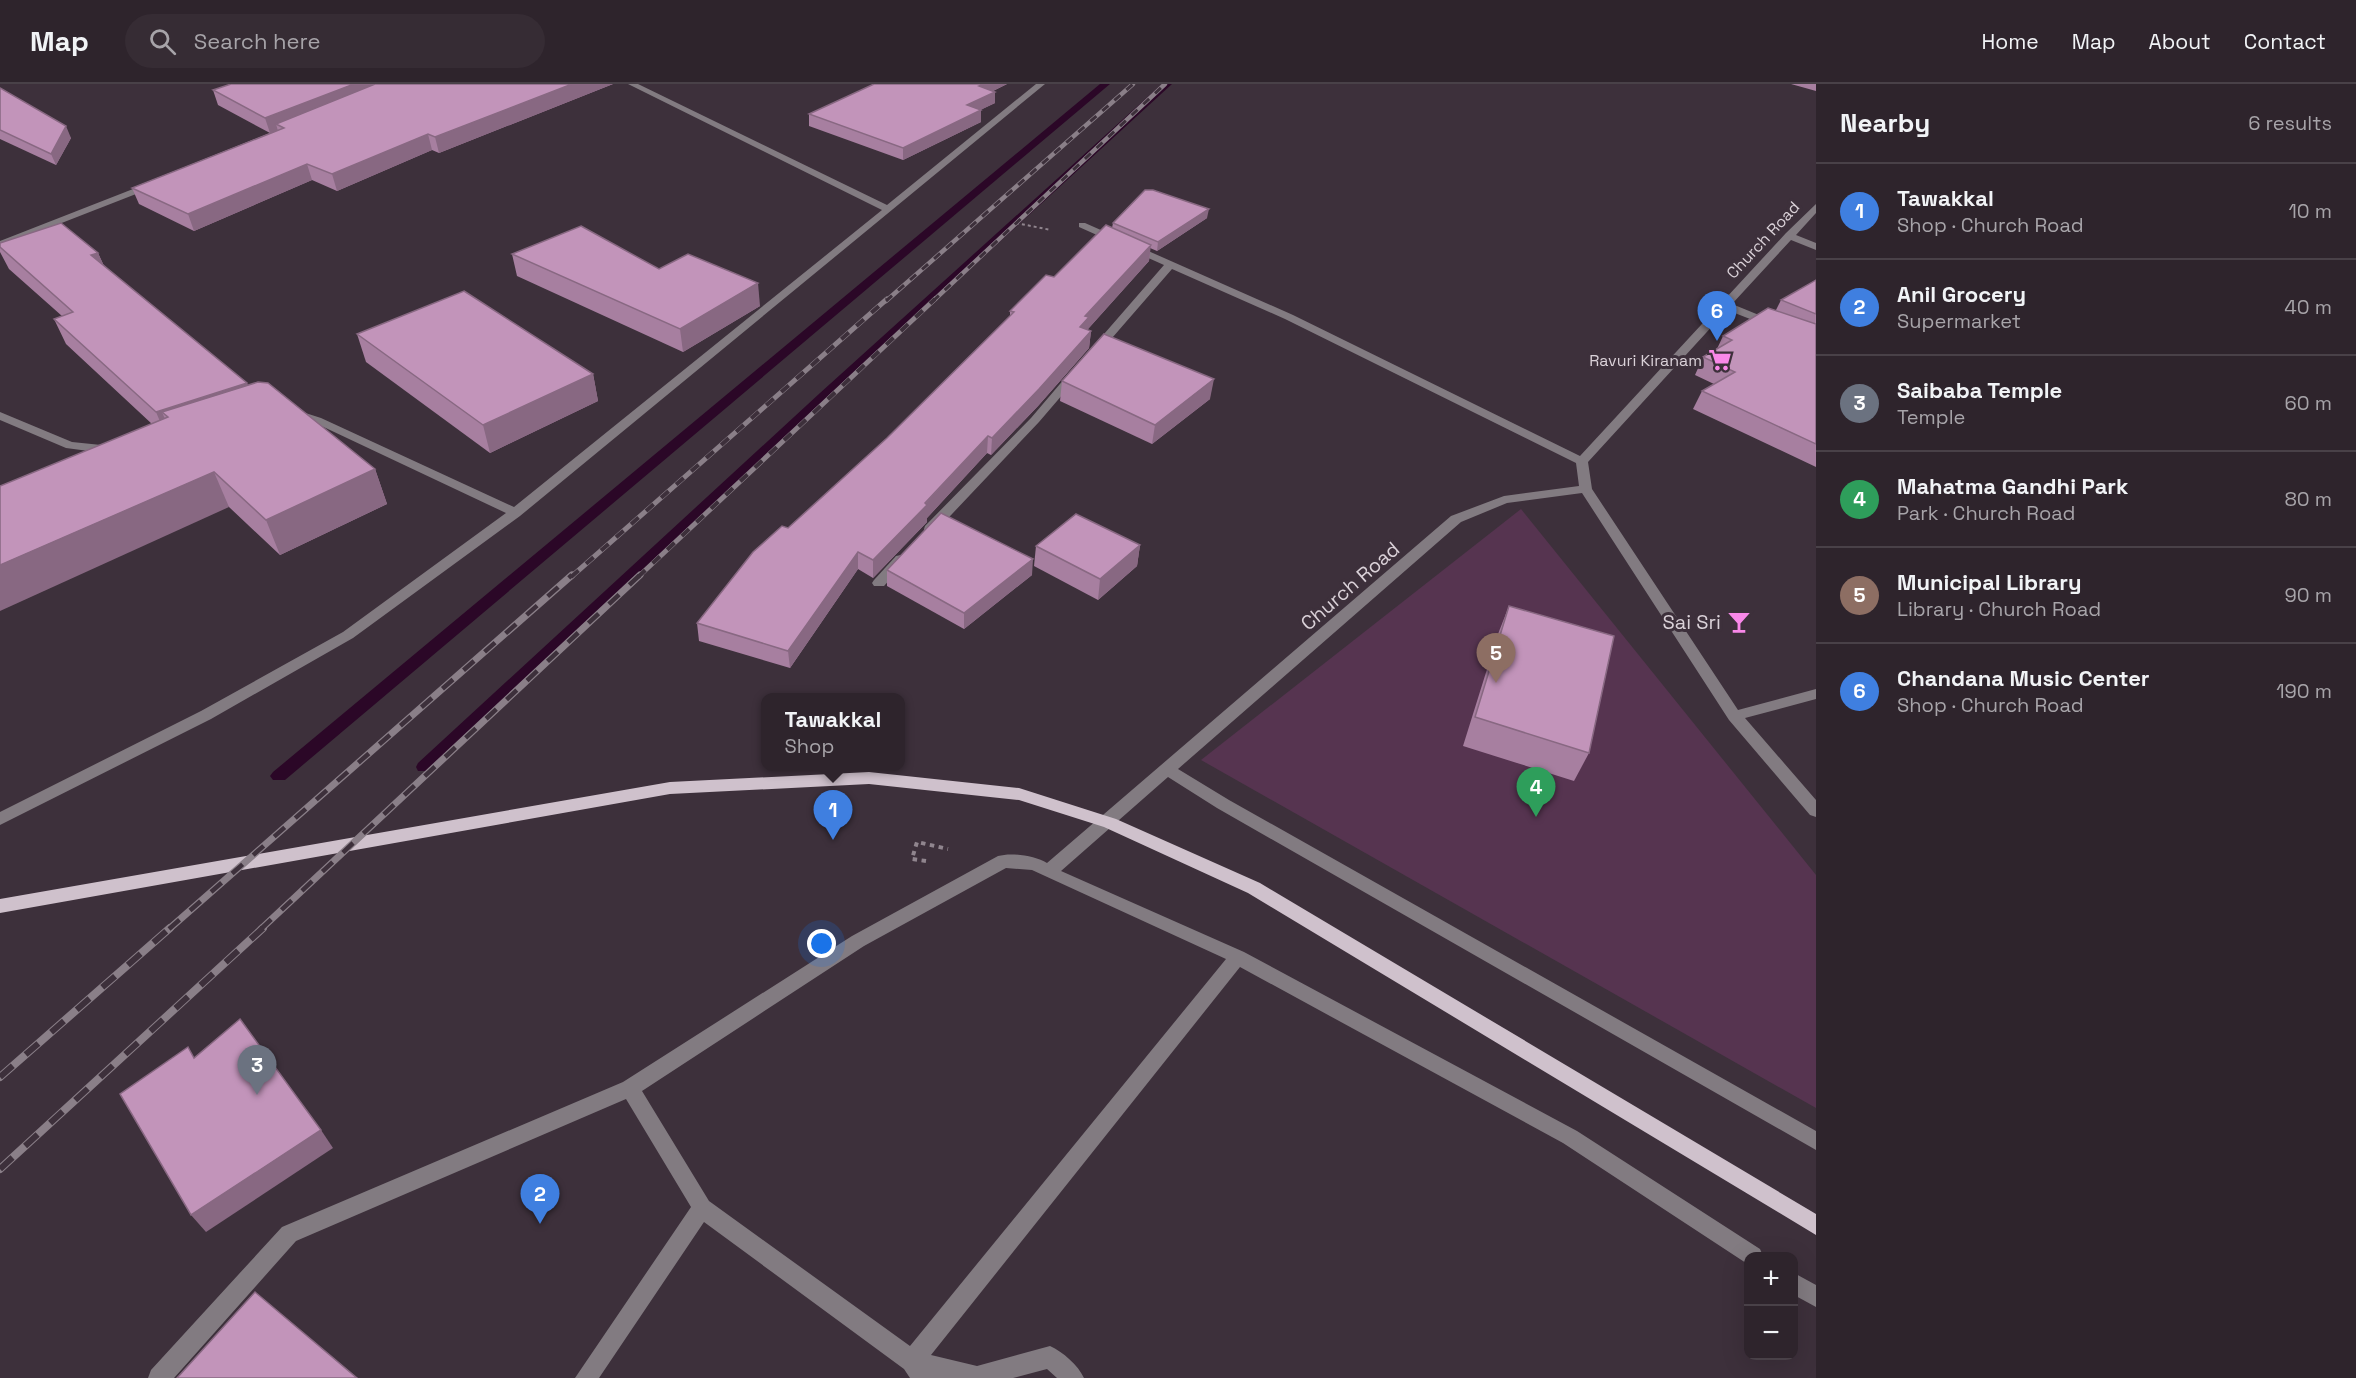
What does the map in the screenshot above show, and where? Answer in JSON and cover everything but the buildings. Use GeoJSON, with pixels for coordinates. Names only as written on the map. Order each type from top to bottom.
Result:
{"type":"FeatureCollection","features":[{"type":"Feature","properties":{"kind":"main road"},"geometry":{"type":"LineString","coordinates":[[0,906],[670,788],[869,778],[1019,794],[1110,823],[1254,888],[1816,1226]]}},
{"type":"Feature","properties":{"kind":"street"},"geometry":{"type":"LineString","coordinates":[[632,84],[888,208]]}},
{"type":"Feature","properties":{"kind":"street"},"geometry":{"type":"LineString","coordinates":[[0,819],[206,715],[348,635],[516,513],[1041,84]]}},
{"type":"Feature","properties":{"kind":"street"},"geometry":{"type":"LineString","coordinates":[[0,244],[167,179]]}},
{"type":"Feature","properties":{"kind":"street","name":"Church Road"},"geometry":{"type":"LineString","coordinates":[[1582,461],[1816,207]]}},
{"type":"Feature","properties":{"kind":"street"},"geometry":{"type":"LineString","coordinates":[[1082,225],[1289,317],[1582,461],[1586,489],[1734,716],[1816,811]]}},
{"type":"Feature","properties":{"kind":"street"},"geometry":{"type":"LineString","coordinates":[[1789,235],[1816,247]]}},
{"type":"Feature","properties":{"kind":"street"},"geometry":{"type":"LineString","coordinates":[[879,583],[1035,420],[1170,265]]}},
{"type":"Feature","properties":{"kind":"street"},"geometry":{"type":"LineString","coordinates":[[1725,305],[1786,329]]}},
{"type":"Feature","properties":{"kind":"street"},"geometry":{"type":"LineString","coordinates":[[279,411],[317,420],[516,513]]}},
{"type":"Feature","properties":{"kind":"street"},"geometry":{"type":"LineString","coordinates":[[0,416],[70,445],[121,451]]}},
{"type":"Feature","properties":{"kind":"street","name":"Church Road"},"geometry":{"type":"LineString","coordinates":[[1048,872],[1456,519],[1483,505],[1514,496],[1586,489]]}},
{"type":"Feature","properties":{"kind":"street"},"geometry":{"type":"LineString","coordinates":[[1734,716],[1816,694]]}},
{"type":"Feature","properties":{"kind":"street"},"geometry":{"type":"LineString","coordinates":[[1168,770],[1233,810],[1816,1141]]}},
{"type":"Feature","properties":{"kind":"street"},"geometry":{"type":"LineString","coordinates":[[159,1378],[288,1234],[630,1088],[858,941],[1004,861],[1035,864],[1048,872],[1238,957],[1570,1137],[1745,1252]]}},
{"type":"Feature","properties":{"kind":"street"},"geometry":{"type":"LineString","coordinates":[[917,1370],[1238,957]]}},
{"type":"Feature","properties":{"kind":"street"},"geometry":{"type":"LineString","coordinates":[[630,1088],[702,1208],[917,1370],[977,1377],[1050,1357],[1073,1378]]}},
{"type":"Feature","properties":{"kind":"street"},"geometry":{"type":"LineString","coordinates":[[586,1378],[702,1208]]}},
{"type":"Feature","properties":{"kind":"street"},"geometry":{"type":"LineString","coordinates":[[1798,1286],[1816,1297]]}},
{"type":"Feature","properties":{"kind":"shaded area"},"geometry":{"type":"Polygon","coordinates":[[[1521,509],[1816,875],[1816,1108],[1201,760],[1521,509]]]}},
{"type":"Feature","properties":{"kind":"waterway"},"geometry":{"type":"LineString","coordinates":[[279,776],[1105,84]]}},
{"type":"Feature","properties":{"kind":"waterway"},"geometry":{"type":"LineString","coordinates":[[424,767],[824,396],[1167,84]]}},
{"type":"Feature","properties":{"kind":"railway"},"geometry":{"type":"LineString","coordinates":[[886,301],[1133,84]]}},
{"type":"Feature","properties":{"kind":"railway"},"geometry":{"type":"LineString","coordinates":[[933,301],[1165,84]]}},
{"type":"Feature","properties":{"kind":"railway"},"geometry":{"type":"LineString","coordinates":[[571,577],[887,299]]}},
{"type":"Feature","properties":{"kind":"railway"},"geometry":{"type":"LineString","coordinates":[[638,577],[935,299]]}},
{"type":"Feature","properties":{"kind":"railway"},"geometry":{"type":"LineString","coordinates":[[169,929],[572,575]]}},
{"type":"Feature","properties":{"kind":"railway"},"geometry":{"type":"LineString","coordinates":[[261,929],[640,575]]}},
{"type":"Feature","properties":{"kind":"railway"},"geometry":{"type":"LineString","coordinates":[[0,1077],[170,928]]}},
{"type":"Feature","properties":{"kind":"railway"},"geometry":{"type":"LineString","coordinates":[[0,1169],[263,928]]}},
{"type":"Feature","properties":{"kind":"place","name":"Chandana Music Center"},"geometry":{"type":"Point","coordinates":[1717,341]}},
{"type":"Feature","properties":{"kind":"place","name":"Ravuri Kiranam"},"geometry":{"type":"Point","coordinates":[1720,360]}},
{"type":"Feature","properties":{"kind":"place","name":"Sai Sri"},"geometry":{"type":"Point","coordinates":[1739,622]}},
{"type":"Feature","properties":{"kind":"place","name":"Municipal Library"},"geometry":{"type":"Point","coordinates":[1496,683]}},
{"type":"Feature","properties":{"kind":"place","name":"Mahatma Gandhi Park"},"geometry":{"type":"Point","coordinates":[1536,817]}},
{"type":"Feature","properties":{"kind":"place","name":"Tawakkal"},"geometry":{"type":"Point","coordinates":[833,840]}},
{"type":"Feature","properties":{"kind":"place","name":"Saibaba Temple"},"geometry":{"type":"Point","coordinates":[257,1095]}},
{"type":"Feature","properties":{"kind":"place","name":"Anil Grocery"},"geometry":{"type":"Point","coordinates":[540,1224]}}]}
